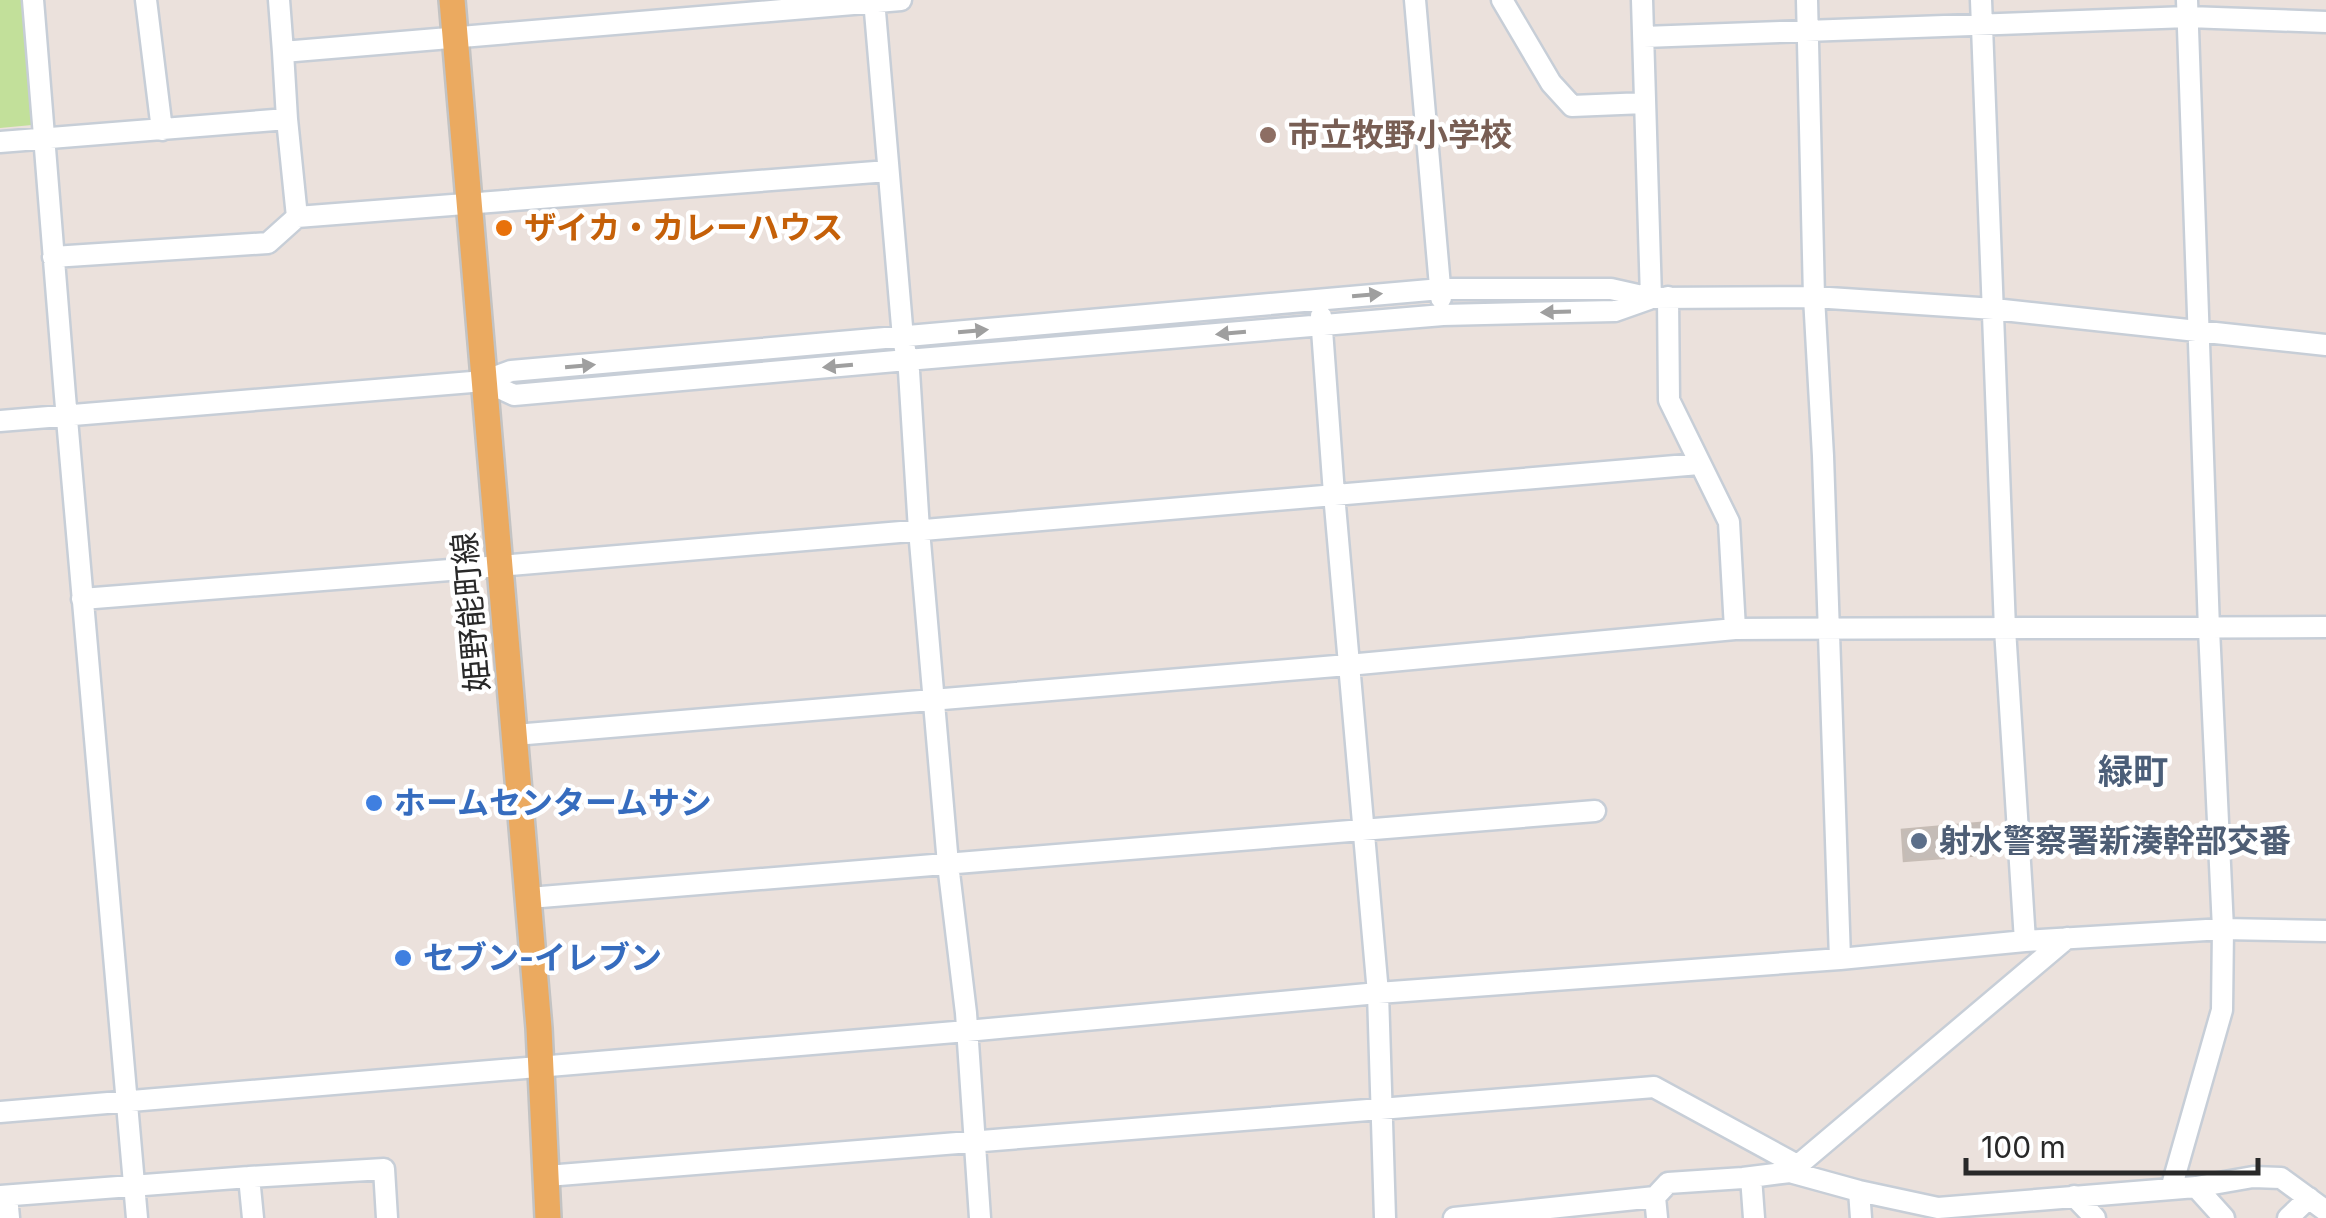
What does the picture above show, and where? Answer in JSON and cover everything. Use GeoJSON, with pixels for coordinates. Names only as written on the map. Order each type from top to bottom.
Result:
{"type":"FeatureCollection","features":[{"type":"Feature","properties":{"kind":"main road","name":"姫野能町線"},"geometry":{"type":"LineString","coordinates":[[452,0],[529,898],[548,1218]]}},
{"type":"Feature","properties":{"kind":"street"},"geometry":{"type":"LineString","coordinates":[[33,0],[137,1218]]}},
{"type":"Feature","properties":{"kind":"street"},"geometry":{"type":"LineString","coordinates":[[146,0],[162,130]]}},
{"type":"Feature","properties":{"kind":"street"},"geometry":{"type":"LineString","coordinates":[[278,0],[296,217]]}},
{"type":"Feature","properties":{"kind":"street"},"geometry":{"type":"LineString","coordinates":[[283,52],[901,0]]}},
{"type":"Feature","properties":{"kind":"street"},"geometry":{"type":"LineString","coordinates":[[1415,0],[1443,316]]}},
{"type":"Feature","properties":{"kind":"street"},"geometry":{"type":"LineString","coordinates":[[1502,0],[1551,84],[1572,106],[1644,103]]}},
{"type":"Feature","properties":{"kind":"street"},"geometry":{"type":"LineString","coordinates":[[1642,0],[1644,103],[1669,400],[1729,522],[1735,629]]}},
{"type":"Feature","properties":{"kind":"street"},"geometry":{"type":"LineString","coordinates":[[1807,0],[1814,297],[1840,958]]}},
{"type":"Feature","properties":{"kind":"street"},"geometry":{"type":"LineString","coordinates":[[1982,0],[2004,629],[2025,941]]}},
{"type":"Feature","properties":{"kind":"street"},"geometry":{"type":"LineString","coordinates":[[874,1],[948,864],[967,1031],[980,1218]]}},
{"type":"Feature","properties":{"kind":"street"},"geometry":{"type":"LineString","coordinates":[[1644,36],[1982,24],[2188,9],[2326,22]]}},
{"type":"Feature","properties":{"kind":"street"},"geometry":{"type":"LineString","coordinates":[[2171,1190],[2222,1010],[2188,9]]}},
{"type":"Feature","properties":{"kind":"street"},"geometry":{"type":"LineString","coordinates":[[0,142],[286,119]]}},
{"type":"Feature","properties":{"kind":"street"},"geometry":{"type":"LineString","coordinates":[[54,257],[268,243],[296,217],[888,171]]}},
{"type":"Feature","properties":{"kind":"street"},"geometry":{"type":"LineString","coordinates":[[0,421],[484,381],[512,372],[1440,289],[1610,289],[1660,298],[1814,297],[1994,309],[2326,345]]}},
{"type":"Feature","properties":{"kind":"street"},"geometry":{"type":"LineString","coordinates":[[484,381],[514,396],[1443,316],[1615,311],[1660,298]]}},
{"type":"Feature","properties":{"kind":"street"},"geometry":{"type":"LineString","coordinates":[[1320,300],[1378,993],[1385,1218]]}},
{"type":"Feature","properties":{"kind":"street"},"geometry":{"type":"LineString","coordinates":[[82,600],[1699,464]]}},
{"type":"Feature","properties":{"kind":"street"},"geometry":{"type":"LineString","coordinates":[[515,735],[1735,629],[2326,627]]}},
{"type":"Feature","properties":{"kind":"street"},"geometry":{"type":"LineString","coordinates":[[529,898],[1596,811]]}},
{"type":"Feature","properties":{"kind":"street"},"geometry":{"type":"LineString","coordinates":[[0,1112],[2025,941],[2222,929],[2326,931]]}},
{"type":"Feature","properties":{"kind":"street"},"geometry":{"type":"LineString","coordinates":[[1454,1218],[1656,1208],[1668,1183],[1751,1178],[1794,1168],[2067,938]]}},
{"type":"Feature","properties":{"kind":"street"},"geometry":{"type":"LineString","coordinates":[[547,1176],[1654,1086],[1794,1168],[1859,1191],[1943,1213],[2074,1196],[2171,1190],[2253,1177],[2281,1178],[2318,1204],[2288,1218]]}},
{"type":"Feature","properties":{"kind":"street"},"geometry":{"type":"LineString","coordinates":[[8,1218],[3,1196],[384,1169],[387,1218]]}},
{"type":"Feature","properties":{"kind":"street"},"geometry":{"type":"LineString","coordinates":[[249,1176],[253,1218]]}},
{"type":"Feature","properties":{"kind":"street"},"geometry":{"type":"LineString","coordinates":[[1751,1178],[1754,1218]]}},
{"type":"Feature","properties":{"kind":"street"},"geometry":{"type":"LineString","coordinates":[[2196,1187],[2224,1218]]}},
{"type":"Feature","properties":{"kind":"street"},"geometry":{"type":"LineString","coordinates":[[1859,1191],[1861,1218]]}},
{"type":"Feature","properties":{"kind":"street"},"geometry":{"type":"LineString","coordinates":[[2074,1196],[2095,1218]]}},
{"type":"Feature","properties":{"kind":"green space"},"geometry":{"type":"Polygon","coordinates":[[[0,0],[22,0],[32,125],[0,128],[0,0]]]}},
{"type":"Feature","properties":{"kind":"building"},"geometry":{"type":"Polygon","coordinates":[[[1990,822],[1993,854],[1904,861],[1902,830],[1990,822]]]}},
{"type":"Feature","properties":{"kind":"place","name":"市立牧野小学校"},"geometry":{"type":"Point","coordinates":[1268,135]}},
{"type":"Feature","properties":{"kind":"place","name":"ザイカ・カレーハウス"},"geometry":{"type":"Point","coordinates":[504,228]}},
{"type":"Feature","properties":{"kind":"place","name":"ホームセンタームサシ"},"geometry":{"type":"Point","coordinates":[374,803]}},
{"type":"Feature","properties":{"kind":"place","name":"射水警察署新湊幹部交番"},"geometry":{"type":"Point","coordinates":[1919,841]}},
{"type":"Feature","properties":{"kind":"place","name":"セブン-イレブン"},"geometry":{"type":"Point","coordinates":[403,958]}},
{"type":"Feature","properties":{"kind":"district","name":"緑町"},"geometry":{"type":"Point","coordinates":[2133,772]}}]}
